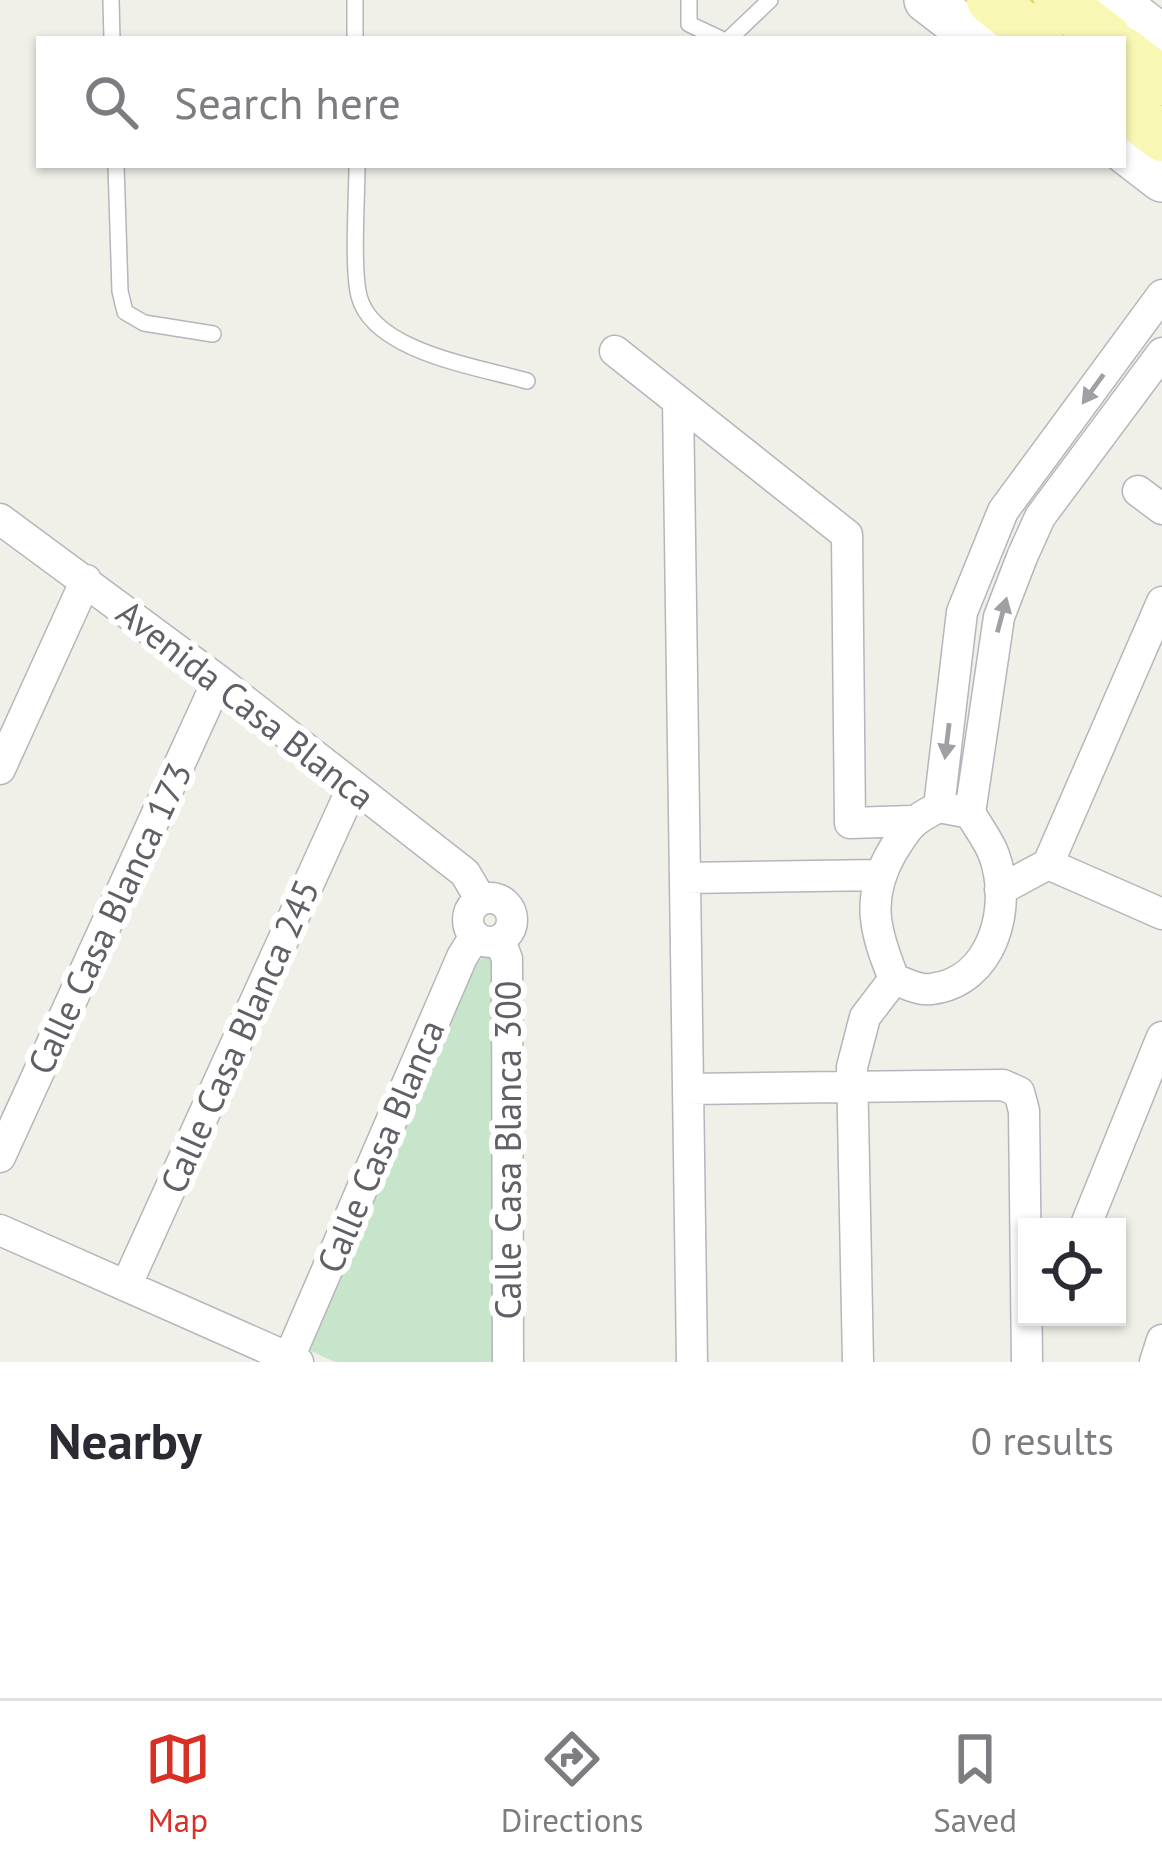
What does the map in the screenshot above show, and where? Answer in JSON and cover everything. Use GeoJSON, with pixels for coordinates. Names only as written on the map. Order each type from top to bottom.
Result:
{"type":"FeatureCollection","features":[{"type":"Feature","properties":{"kind":"main road"},"geometry":{"type":"LineString","coordinates":[[927,0],[974,36]]}},
{"type":"Feature","properties":{"kind":"main road"},"geometry":{"type":"LineString","coordinates":[[991,0],[1036,36]]}},
{"type":"Feature","properties":{"kind":"main road"},"geometry":{"type":"LineString","coordinates":[[1058,0],[1104,36]]}},
{"type":"Feature","properties":{"kind":"main road"},"geometry":{"type":"LineString","coordinates":[[1114,0],[1162,38]]}},
{"type":"Feature","properties":{"kind":"main road"},"geometry":{"type":"LineString","coordinates":[[1126,53],[1162,81]]}},
{"type":"Feature","properties":{"kind":"main road"},"geometry":{"type":"LineString","coordinates":[[1126,108],[1162,137]]}},
{"type":"Feature","properties":{"kind":"main road"},"geometry":{"type":"LineString","coordinates":[[1126,151],[1162,179]]}},
{"type":"Feature","properties":{"kind":"street"},"geometry":{"type":"LineString","coordinates":[[1162,295],[1003,511],[985,551],[962,611],[925,814],[879,875],[874,910],[894,980],[926,991],[964,980],[988,951],[1000,926],[994,855],[970,813],[999,617],[1040,517],[1162,353]]}},
{"type":"Feature","properties":{"kind":"street"},"geometry":{"type":"LineString","coordinates":[[615,352],[847,535],[850,823],[844,876]]}},
{"type":"Feature","properties":{"kind":"street"},"geometry":{"type":"LineString","coordinates":[[678,401],[692,1362]]}},
{"type":"Feature","properties":{"kind":"street","name":"Avenida Casa Blanca"},"geometry":{"type":"LineString","coordinates":[[0,519],[218,680],[465,873],[481,900],[498,899],[511,911],[512,928],[487,938]]}},
{"type":"Feature","properties":{"kind":"street"},"geometry":{"type":"LineString","coordinates":[[0,769],[86,580]]}},
{"type":"Feature","properties":{"kind":"street"},"geometry":{"type":"LineString","coordinates":[[1000,890],[1048,864],[1162,602]]}},
{"type":"Feature","properties":{"kind":"street","name":"Calle Casa Blanca 173"},"geometry":{"type":"LineString","coordinates":[[0,1157],[218,680]]}},
{"type":"Feature","properties":{"kind":"street","name":"Calle Casa Blanca 245"},"geometry":{"type":"LineString","coordinates":[[126,1286],[353,786]]}},
{"type":"Feature","properties":{"kind":"street"},"geometry":{"type":"LineString","coordinates":[[850,823],[970,813]]}},
{"type":"Feature","properties":{"kind":"street"},"geometry":{"type":"LineString","coordinates":[[1048,864],[1162,914]]}},
{"type":"Feature","properties":{"kind":"street"},"geometry":{"type":"LineString","coordinates":[[685,878],[879,875]]}},
{"type":"Feature","properties":{"kind":"street","name":"Calle Casa Blanca"},"geometry":{"type":"LineString","coordinates":[[293,1360],[453,979],[487,938]]}},
{"type":"Feature","properties":{"kind":"street","name":"Calle Casa Blanca 300"},"geometry":{"type":"LineString","coordinates":[[487,938],[507,959],[508,1362]]}},
{"type":"Feature","properties":{"kind":"street"},"geometry":{"type":"LineString","coordinates":[[858,1362],[852,1067],[865,1017],[894,980]]}},
{"type":"Feature","properties":{"kind":"street"},"geometry":{"type":"LineString","coordinates":[[1089,1218],[1162,1037]]}},
{"type":"Feature","properties":{"kind":"street"},"geometry":{"type":"LineString","coordinates":[[688,1089],[1003,1085],[1018,1092],[1024,1112],[1029,1362]]}},
{"type":"Feature","properties":{"kind":"street"},"geometry":{"type":"LineString","coordinates":[[0,1230],[293,1360]]}},
{"type":"Feature","properties":{"kind":"street"},"geometry":{"type":"LineString","coordinates":[[1029,1362],[1044,1326]]}},
{"type":"Feature","properties":{"kind":"street"},"geometry":{"type":"LineString","coordinates":[[1155,1362],[1162,1340]]}},
{"type":"Feature","properties":{"kind":"lane"},"geometry":{"type":"LineString","coordinates":[[111,0],[112,36]]}},
{"type":"Feature","properties":{"kind":"lane"},"geometry":{"type":"LineString","coordinates":[[355,0],[355,36]]}},
{"type":"Feature","properties":{"kind":"lane"},"geometry":{"type":"LineString","coordinates":[[689,0],[689,24],[718,36]]}},
{"type":"Feature","properties":{"kind":"lane"},"geometry":{"type":"LineString","coordinates":[[728,36],[770,0]]}},
{"type":"Feature","properties":{"kind":"lane"},"geometry":{"type":"LineString","coordinates":[[116,168],[124,312],[144,323],[213,334]]}},
{"type":"Feature","properties":{"kind":"lane"},"geometry":{"type":"LineString","coordinates":[[357,168],[359,296],[371,322],[405,345],[527,381]]}},
{"type":"Feature","properties":{"kind":"green space"},"geometry":{"type":"Polygon","coordinates":[[[489,954],[495,968],[495,1362],[335,1362],[309,1350],[473,965],[489,954]]]}}]}
